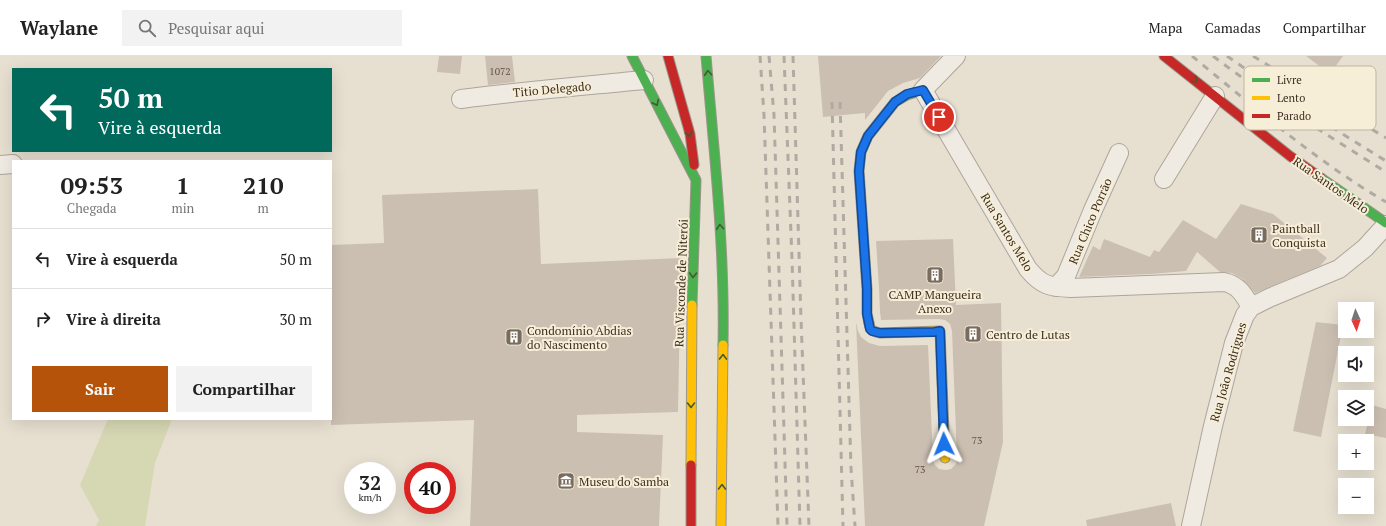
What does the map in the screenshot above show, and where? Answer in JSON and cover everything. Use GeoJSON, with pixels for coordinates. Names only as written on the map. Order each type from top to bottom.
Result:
{"type":"FeatureCollection","features":[{"type":"Feature","properties":{"kind":"main road","name":"Rua Visconde de Niterói"},"geometry":{"type":"LineString","coordinates":[[632,56],[696,180],[691,358],[691,526]]}},
{"type":"Feature","properties":{"kind":"main road"},"geometry":{"type":"LineString","coordinates":[[668,56],[690,134],[696,180]]}},
{"type":"Feature","properties":{"kind":"main road"},"geometry":{"type":"LineString","coordinates":[[706,56],[722,248],[724,307],[721,526]]}},
{"type":"Feature","properties":{"kind":"main road","name":"Rua Santos Melo"},"geometry":{"type":"LineString","coordinates":[[1164,56],[1244,119]]}},
{"type":"Feature","properties":{"kind":"main road"},"geometry":{"type":"LineString","coordinates":[[699,77],[711,118]]}},
{"type":"Feature","properties":{"kind":"main road"},"geometry":{"type":"LineString","coordinates":[[923,90],[907,94],[895,102],[868,136],[861,152],[859,171],[867,289],[867,314],[870,329],[880,333],[940,331],[945,458]]}},
{"type":"Feature","properties":{"kind":"main road","name":"Rua Santos Melo"},"geometry":{"type":"LineString","coordinates":[[1258,130],[1290,156],[1386,224]]}},
{"type":"Feature","properties":{"kind":"street"},"geometry":{"type":"LineString","coordinates":[[923,90],[956,56]]}},
{"type":"Feature","properties":{"kind":"street","name":"Titio Delegado"},"geometry":{"type":"LineString","coordinates":[[461,98],[644,80]]}},
{"type":"Feature","properties":{"kind":"street","name":"Rua Santos Melo"},"geometry":{"type":"LineString","coordinates":[[923,90],[1028,269],[1037,279],[1056,287],[1071,288],[1224,282],[1234,285],[1242,291],[1251,307]]}},
{"type":"Feature","properties":{"kind":"street"},"geometry":{"type":"LineString","coordinates":[[1164,178],[1215,96]]}},
{"type":"Feature","properties":{"kind":"street","name":"Rua Chico Porrão"},"geometry":{"type":"LineString","coordinates":[[1056,287],[1066,276],[1093,210],[1119,153]]}},
{"type":"Feature","properties":{"kind":"street"},"geometry":{"type":"LineString","coordinates":[[0,165],[12,164]]}},
{"type":"Feature","properties":{"kind":"street","name":"Rua João Rodrigues"},"geometry":{"type":"LineString","coordinates":[[1191,526],[1213,426],[1234,344],[1245,315],[1251,307],[1269,298],[1340,269],[1365,248],[1386,224]]}},
{"type":"Feature","properties":{"kind":"green space"},"geometry":{"type":"Polygon","coordinates":[[[108,420],[172,420],[155,463],[145,526],[96,526],[99,520],[80,485],[108,420]]]}},
{"type":"Feature","properties":{"kind":"building"},"geometry":{"type":"Polygon","coordinates":[[[439,56],[462,56],[460,74],[437,72],[439,56]]]}},
{"type":"Feature","properties":{"kind":"building"},"geometry":{"type":"Polygon","coordinates":[[[485,56],[512,56],[515,82],[488,85],[485,56]]]}},
{"type":"Feature","properties":{"kind":"building"},"geometry":{"type":"Polygon","coordinates":[[[818,56],[941,56],[920,78],[903,83],[888,91],[865,120],[865,113],[823,117],[818,56]]]}},
{"type":"Feature","properties":{"kind":"building"},"geometry":{"type":"Polygon","coordinates":[[[1306,56],[1343,56],[1336,66],[1319,66],[1306,56]]]}},
{"type":"Feature","properties":{"kind":"building","name":"Condomínio Abdias do Nascimento"},"geometry":{"type":"Polygon","coordinates":[[[538,189],[541,264],[681,258],[678,412],[577,415],[577,432],[663,435],[659,526],[470,526],[474,420],[331,425],[332,245],[384,243],[382,195],[538,189]]]}},
{"type":"Feature","properties":{"kind":"building","name":"Paintball Conquista"},"geometry":{"type":"Polygon","coordinates":[[[1241,204],[1273,214],[1327,258],[1320,266],[1255,293],[1243,279],[1232,273],[1220,272],[1197,252],[1186,271],[1079,277],[1093,246],[1100,250],[1104,239],[1150,257],[1154,250],[1159,252],[1183,220],[1216,239],[1241,204]]]}},
{"type":"Feature","properties":{"kind":"building"},"geometry":{"type":"Polygon","coordinates":[[[953,239],[956,305],[1001,303],[1003,442],[984,526],[865,526],[856,322],[861,337],[869,343],[880,346],[928,345],[934,464],[939,469],[951,469],[956,464],[957,458],[952,331],[950,324],[945,320],[938,319],[881,320],[876,241],[953,239]]]}},
{"type":"Feature","properties":{"kind":"building"},"geometry":{"type":"Polygon","coordinates":[[[1316,322],[1338,324],[1338,338],[1340,338],[1321,437],[1293,431],[1316,322]]]}},
{"type":"Feature","properties":{"kind":"building"},"geometry":{"type":"Polygon","coordinates":[[[1374,406],[1386,409],[1386,438],[1374,436],[1374,434],[1365,434],[1367,426],[1374,426],[1374,406]]]}},
{"type":"Feature","properties":{"kind":"building"},"geometry":{"type":"Polygon","coordinates":[[[1171,503],[1176,526],[1087,526],[1086,520],[1171,503]]]}},
{"type":"Feature","properties":{"kind":"railway"},"geometry":{"type":"LineString","coordinates":[[760,56],[764,115],[778,526]]}},
{"type":"Feature","properties":{"kind":"railway"},"geometry":{"type":"LineString","coordinates":[[769,56],[774,115],[787,526]]}},
{"type":"Feature","properties":{"kind":"railway"},"geometry":{"type":"LineString","coordinates":[[784,56],[800,526]]}},
{"type":"Feature","properties":{"kind":"railway"},"geometry":{"type":"LineString","coordinates":[[793,56],[809,526]]}},
{"type":"Feature","properties":{"kind":"railway"},"geometry":{"type":"LineString","coordinates":[[1192,56],[1244,99]]}},
{"type":"Feature","properties":{"kind":"railway"},"geometry":{"type":"LineString","coordinates":[[1213,56],[1244,79]]}},
{"type":"Feature","properties":{"kind":"railway"},"geometry":{"type":"LineString","coordinates":[[1227,56],[1244,68]]}},
{"type":"Feature","properties":{"kind":"railway"},"geometry":{"type":"LineString","coordinates":[[1253,56],[1269,66]]}},
{"type":"Feature","properties":{"kind":"railway"},"geometry":{"type":"LineString","coordinates":[[832,102],[843,526]]}},
{"type":"Feature","properties":{"kind":"railway"},"geometry":{"type":"LineString","coordinates":[[840,102],[851,468],[855,526]]}},
{"type":"Feature","properties":{"kind":"railway"},"geometry":{"type":"LineString","coordinates":[[1282,130],[1335,169],[1386,202]]}},
{"type":"Feature","properties":{"kind":"railway"},"geometry":{"type":"LineString","coordinates":[[1320,130],[1386,172]]}},
{"type":"Feature","properties":{"kind":"railway"},"geometry":{"type":"LineString","coordinates":[[1336,130],[1386,161]]}},
{"type":"Feature","properties":{"kind":"railway"},"geometry":{"type":"LineString","coordinates":[[1373,130],[1386,138]]}},
{"type":"Feature","properties":{"kind":"traffic: fast"},"geometry":{"type":"LineString","coordinates":[[632,56],[696,180],[692,305]]}},
{"type":"Feature","properties":{"kind":"traffic: fast"},"geometry":{"type":"LineString","coordinates":[[706,56],[721,236],[723,345]]}},
{"type":"Feature","properties":{"kind":"traffic: fast"},"geometry":{"type":"LineString","coordinates":[[869,323],[867,313],[867,289],[859,171],[861,152],[868,136],[895,102],[907,95],[923,90]]}},
{"type":"Feature","properties":{"kind":"traffic: fast"},"geometry":{"type":"LineString","coordinates":[[1321,178],[1386,223]]}},
{"type":"Feature","properties":{"kind":"traffic: slow"},"geometry":{"type":"LineString","coordinates":[[691,465],[692,305]]}},
{"type":"Feature","properties":{"kind":"traffic: slow"},"geometry":{"type":"LineString","coordinates":[[869,323],[872,330],[880,333],[940,331],[945,458]]}},
{"type":"Feature","properties":{"kind":"traffic: slow"},"geometry":{"type":"LineString","coordinates":[[721,526],[723,345]]}},
{"type":"Feature","properties":{"kind":"traffic: jam"},"geometry":{"type":"LineString","coordinates":[[668,56],[690,134],[694,165]]}},
{"type":"Feature","properties":{"kind":"traffic: jam"},"geometry":{"type":"LineString","coordinates":[[1164,56],[1244,119]]}},
{"type":"Feature","properties":{"kind":"traffic: jam"},"geometry":{"type":"LineString","coordinates":[[1257,130],[1321,178]]}},
{"type":"Feature","properties":{"kind":"traffic: jam"},"geometry":{"type":"LineString","coordinates":[[691,465],[691,526]]}},
{"type":"Feature","properties":{"kind":"place","name":"Paintball Conquista"},"geometry":{"type":"Point","coordinates":[1259,235]}},
{"type":"Feature","properties":{"kind":"place","name":"CAMP Mangueira Anexo"},"geometry":{"type":"Point","coordinates":[935,275]}},
{"type":"Feature","properties":{"kind":"place","name":"Centro de Lutas"},"geometry":{"type":"Point","coordinates":[973,334]}},
{"type":"Feature","properties":{"kind":"place","name":"Condomínio Abdias do Nascimento"},"geometry":{"type":"Point","coordinates":[514,337]}},
{"type":"Feature","properties":{"kind":"place","name":"Museu do Samba"},"geometry":{"type":"Point","coordinates":[566,481]}},
{"type":"Feature","properties":{"kind":"route"},"geometry":{"type":"LineString","coordinates":[[939,117],[923,90],[907,94],[895,102],[868,136],[861,152],[859,171],[867,289],[867,314],[870,329],[880,333],[940,331],[944,444]]}}]}
